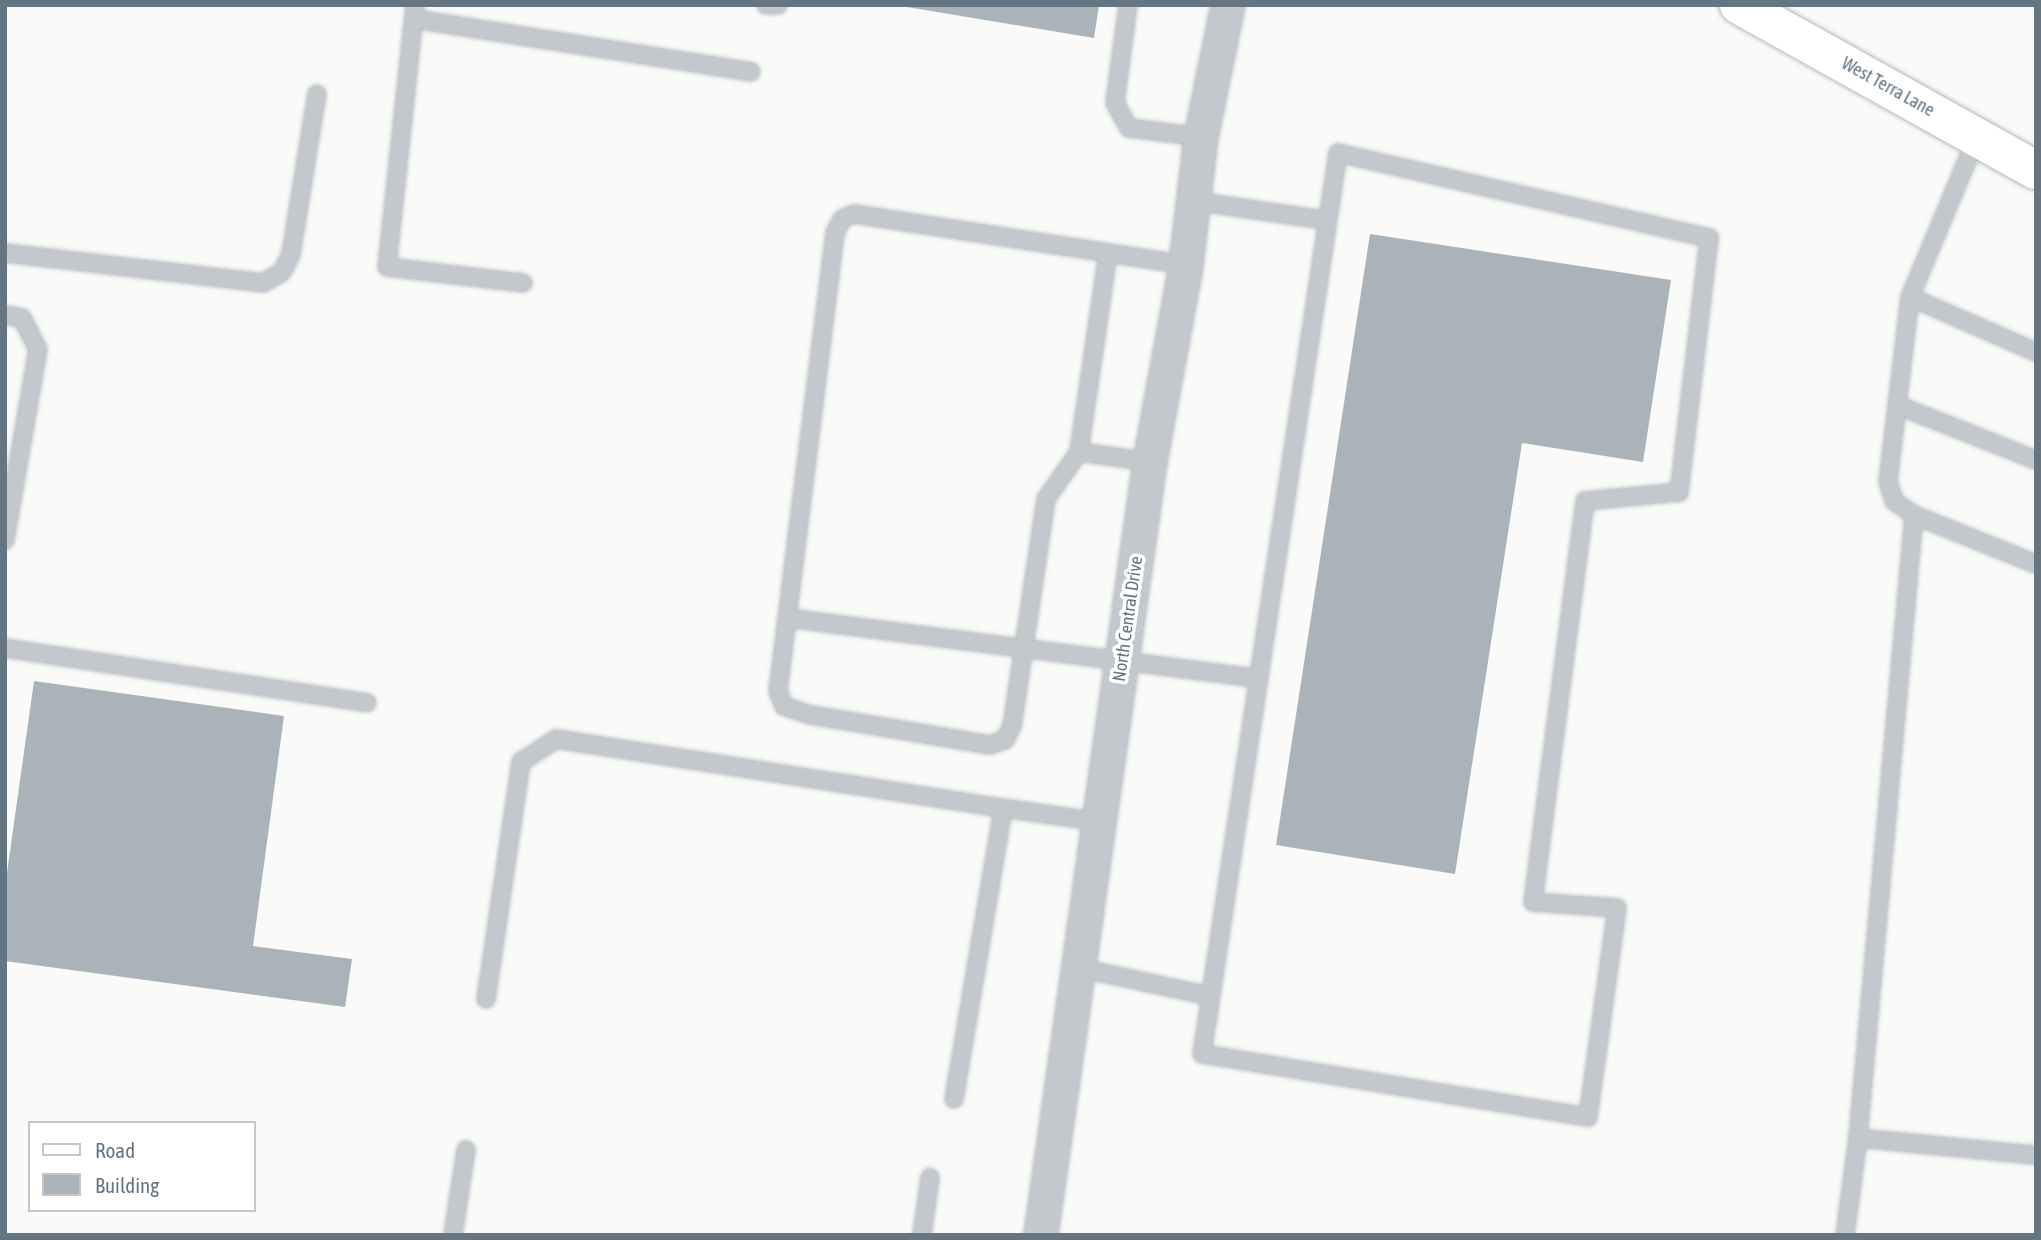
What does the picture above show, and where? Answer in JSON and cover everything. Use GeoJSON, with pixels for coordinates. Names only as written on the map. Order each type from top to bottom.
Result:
{"type":"FeatureCollection","features":[{"type":"Feature","properties":{"kind":"street","name":"North Central Drive"},"geometry":{"type":"LineString","coordinates":[[1041,1235],[1150,462],[1186,265],[1201,137],[1228,5]]}},
{"type":"Feature","properties":{"kind":"street","name":"West Terra Lane"},"geometry":{"type":"LineString","coordinates":[[1739,5],[2036,170]]}},
{"type":"Feature","properties":{"kind":"lane"},"geometry":{"type":"LineString","coordinates":[[766,5],[778,5]]}},
{"type":"Feature","properties":{"kind":"lane"},"geometry":{"type":"LineString","coordinates":[[1128,5],[1115,103],[1129,128],[1201,137]]}},
{"type":"Feature","properties":{"kind":"lane"},"geometry":{"type":"LineString","coordinates":[[523,282],[387,267],[414,12],[751,72]]}},
{"type":"Feature","properties":{"kind":"lane"},"geometry":{"type":"LineString","coordinates":[[5,253],[263,283],[282,272],[292,254],[317,94]]}},
{"type":"Feature","properties":{"kind":"lane"},"geometry":{"type":"LineString","coordinates":[[1977,137],[1910,297],[1888,481],[1894,502],[1914,515],[2036,564]]}},
{"type":"Feature","properties":{"kind":"lane"},"geometry":{"type":"LineString","coordinates":[[1338,153],[1709,238],[1679,492],[1585,501],[1534,902],[1617,908],[1588,1117],[1202,1054],[1258,678],[1325,220],[1338,153]]}},
{"type":"Feature","properties":{"kind":"lane"},"geometry":{"type":"LineString","coordinates":[[1194,201],[1325,220]]}},
{"type":"Feature","properties":{"kind":"lane"},"geometry":{"type":"LineString","coordinates":[[1108,253],[1079,453],[1046,499],[1012,726],[1005,740],[990,746],[810,715],[784,706],[778,691],[835,233],[842,219],[854,214],[1108,253],[1186,265]]}},
{"type":"Feature","properties":{"kind":"lane"},"geometry":{"type":"LineString","coordinates":[[1910,297],[2036,352]]}},
{"type":"Feature","properties":{"kind":"lane"},"geometry":{"type":"LineString","coordinates":[[5,315],[22,318],[38,349],[5,540]]}},
{"type":"Feature","properties":{"kind":"lane"},"geometry":{"type":"LineString","coordinates":[[1897,405],[2036,460]]}},
{"type":"Feature","properties":{"kind":"lane"},"geometry":{"type":"LineString","coordinates":[[1079,453],[1150,462]]}},
{"type":"Feature","properties":{"kind":"lane"},"geometry":{"type":"LineString","coordinates":[[1845,1235],[1858,1138],[1914,515]]}},
{"type":"Feature","properties":{"kind":"lane"},"geometry":{"type":"LineString","coordinates":[[787,618],[1024,646],[1258,678]]}},
{"type":"Feature","properties":{"kind":"lane"},"geometry":{"type":"LineString","coordinates":[[5,648],[367,703]]}},
{"type":"Feature","properties":{"kind":"lane"},"geometry":{"type":"LineString","coordinates":[[486,999],[521,762],[556,739],[1100,822]]}},
{"type":"Feature","properties":{"kind":"lane"},"geometry":{"type":"LineString","coordinates":[[954,1099],[1003,808]]}},
{"type":"Feature","properties":{"kind":"lane"},"geometry":{"type":"LineString","coordinates":[[1080,968],[1210,996]]}},
{"type":"Feature","properties":{"kind":"lane"},"geometry":{"type":"LineString","coordinates":[[1858,1138],[2036,1155]]}},
{"type":"Feature","properties":{"kind":"lane"},"geometry":{"type":"LineString","coordinates":[[453,1235],[466,1150]]}},
{"type":"Feature","properties":{"kind":"lane"},"geometry":{"type":"LineString","coordinates":[[922,1235],[930,1178]]}},
{"type":"Feature","properties":{"kind":"building"},"geometry":{"type":"Polygon","coordinates":[[[895,5],[1099,5],[1094,38],[895,5]]]}},
{"type":"Feature","properties":{"kind":"building"},"geometry":{"type":"Polygon","coordinates":[[[1370,234],[1671,280],[1643,462],[1522,443],[1455,874],[1276,845],[1370,234]]]}},
{"type":"Feature","properties":{"kind":"building"},"geometry":{"type":"Polygon","coordinates":[[[34,681],[284,716],[253,946],[352,959],[345,1007],[5,961],[5,887],[34,681]]]}}]}
